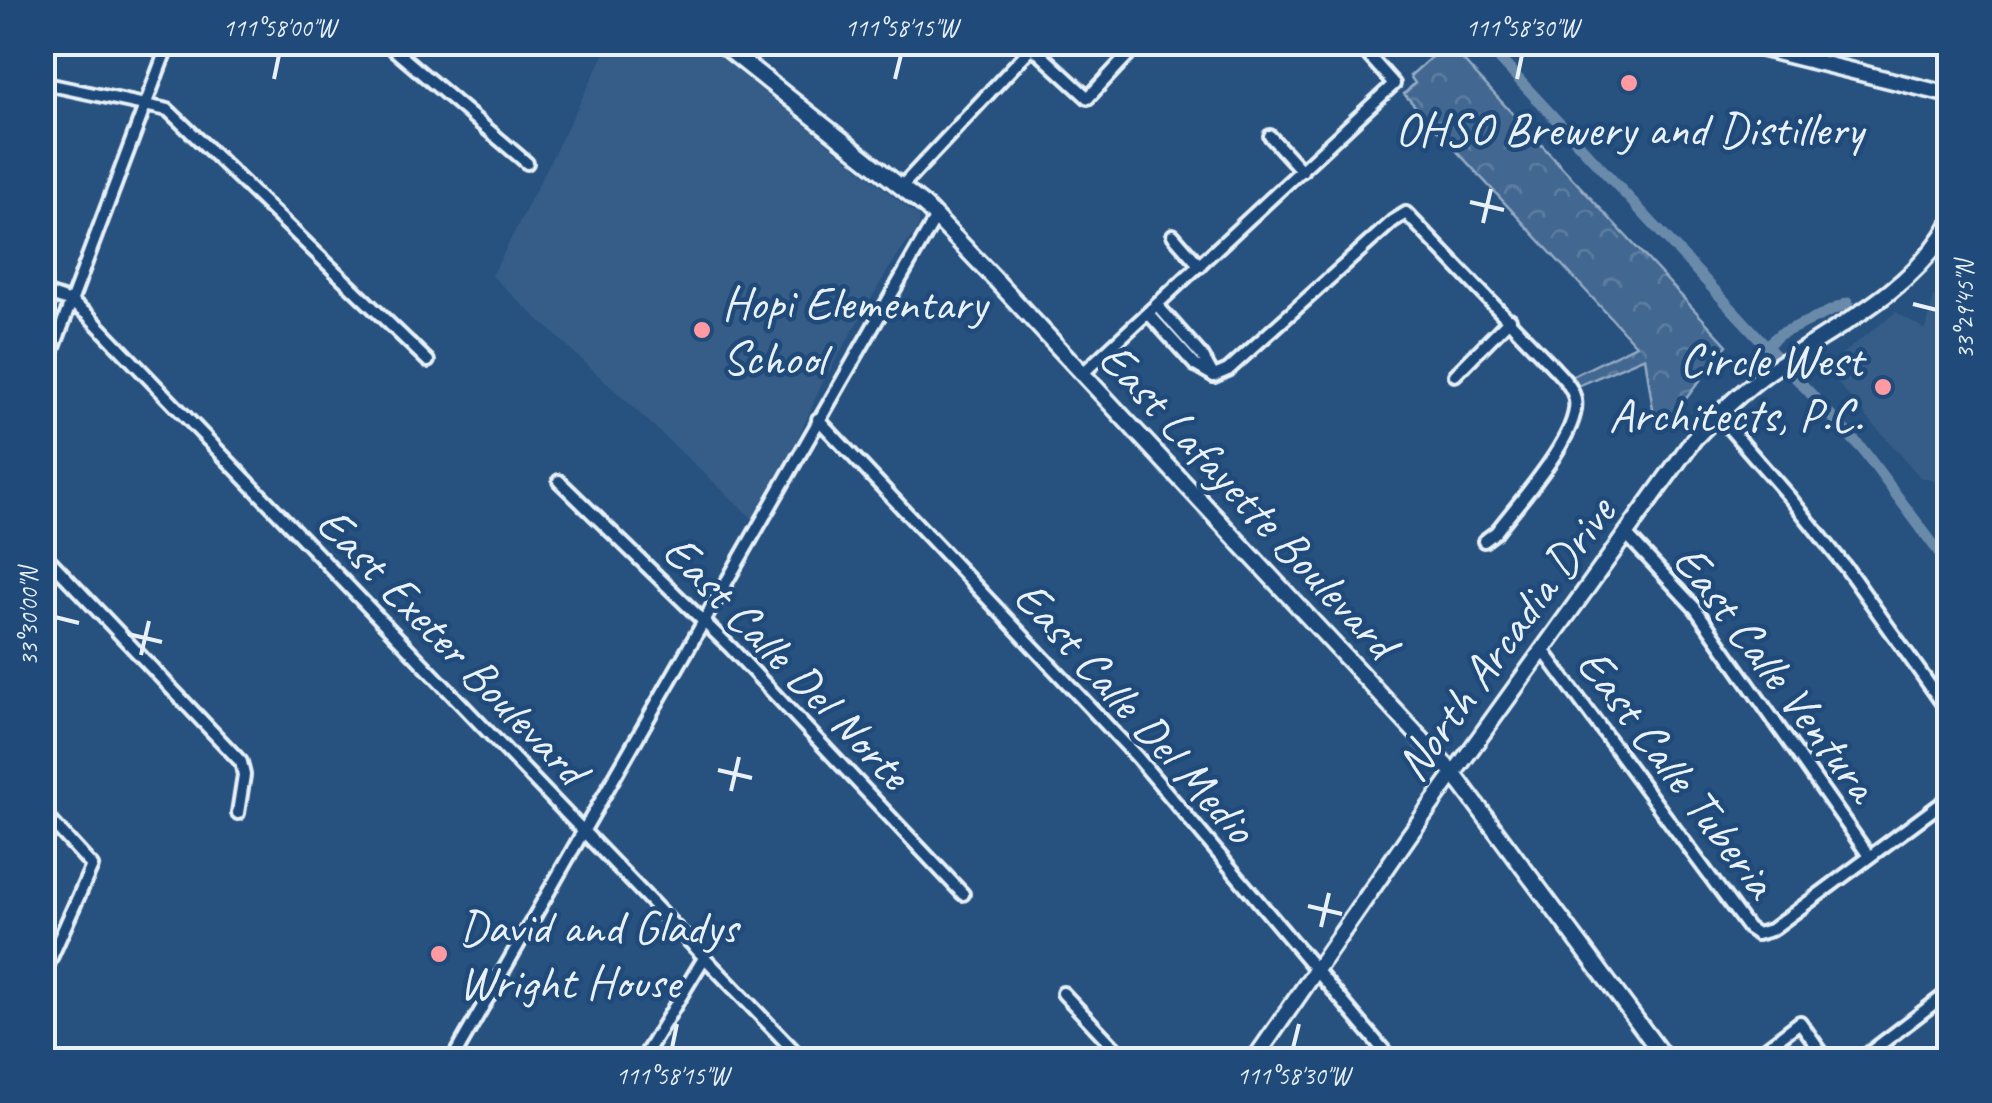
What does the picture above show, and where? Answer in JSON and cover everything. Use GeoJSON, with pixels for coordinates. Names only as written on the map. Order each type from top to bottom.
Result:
{"type":"FeatureCollection","features":[{"type":"Feature","properties":{"kind":"street"},"geometry":{"type":"LineString","coordinates":[[42,379],[169,42]]}},
{"type":"Feature","properties":{"kind":"street"},"geometry":{"type":"LineString","coordinates":[[385,42],[527,163]]}},
{"type":"Feature","properties":{"kind":"street","name":"East Lafayette Boulevard"},"geometry":{"type":"LineString","coordinates":[[719,42],[936,217],[1453,773],[1666,1060]]}},
{"type":"Feature","properties":{"kind":"street"},"geometry":{"type":"LineString","coordinates":[[901,188],[1030,45],[1088,98],[1140,42]]}},
{"type":"Feature","properties":{"kind":"street"},"geometry":{"type":"LineString","coordinates":[[1736,42],[1947,93]]}},
{"type":"Feature","properties":{"kind":"street"},"geometry":{"type":"LineString","coordinates":[[1082,374],[1394,84],[1361,47]]}},
{"type":"Feature","properties":{"kind":"street"},"geometry":{"type":"LineString","coordinates":[[42,83],[168,110],[428,361]]}},
{"type":"Feature","properties":{"kind":"street"},"geometry":{"type":"LineString","coordinates":[[1270,136],[1302,171]]}},
{"type":"Feature","properties":{"kind":"street"},"geometry":{"type":"LineString","coordinates":[[1152,309],[1180,340],[1195,365],[1214,376],[1228,370],[1406,213],[1510,319],[1562,378],[1576,401],[1574,418],[1564,439],[1496,532],[1484,541]]}},
{"type":"Feature","properties":{"kind":"street"},"geometry":{"type":"LineString","coordinates":[[452,1060],[936,217]]}},
{"type":"Feature","properties":{"kind":"street","name":"North Arcadia Drive"},"geometry":{"type":"LineString","coordinates":[[1254,1060],[1673,464],[1717,414],[1774,369],[1877,300],[1944,240],[1950,224]]}},
{"type":"Feature","properties":{"kind":"street"},"geometry":{"type":"LineString","coordinates":[[1173,235],[1200,266]]}},
{"type":"Feature","properties":{"kind":"street","name":"East Exeter Boulevard"},"geometry":{"type":"LineString","coordinates":[[42,292],[71,302],[129,358],[804,1060]]}},
{"type":"Feature","properties":{"kind":"street"},"geometry":{"type":"LineString","coordinates":[[1455,375],[1510,319]]}},
{"type":"Feature","properties":{"kind":"street"},"geometry":{"type":"LineString","coordinates":[[1717,414],[1846,569],[1950,714]]}},
{"type":"Feature","properties":{"kind":"street","name":"East Calle Del Medio"},"geometry":{"type":"LineString","coordinates":[[818,419],[1137,757],[1392,1060]]}},
{"type":"Feature","properties":{"kind":"street","name":"East Calle Del Norte"},"geometry":{"type":"LineString","coordinates":[[558,481],[704,620],[963,894]]}},
{"type":"Feature","properties":{"kind":"street","name":"East Calle Ventura"},"geometry":{"type":"LineString","coordinates":[[1625,533],[1695,608],[1869,856]]}},
{"type":"Feature","properties":{"kind":"street"},"geometry":{"type":"LineString","coordinates":[[42,552],[241,762],[244,775],[238,813]]}},
{"type":"Feature","properties":{"kind":"street","name":"East Calle Tuberia"},"geometry":{"type":"LineString","coordinates":[[1543,650],[1748,928],[1757,934],[1772,930],[1869,856]]}},
{"type":"Feature","properties":{"kind":"street"},"geometry":{"type":"LineString","coordinates":[[1869,856],[1950,797]]}},
{"type":"Feature","properties":{"kind":"street"},"geometry":{"type":"LineString","coordinates":[[42,811],[92,866],[46,970]]}},
{"type":"Feature","properties":{"kind":"street"},"geometry":{"type":"LineString","coordinates":[[642,1060],[704,958]]}},
{"type":"Feature","properties":{"kind":"street"},"geometry":{"type":"LineString","coordinates":[[1860,1060],[1950,991]]}},
{"type":"Feature","properties":{"kind":"street"},"geometry":{"type":"LineString","coordinates":[[1063,992],[1126,1060]]}},
{"type":"Feature","properties":{"kind":"street"},"geometry":{"type":"LineString","coordinates":[[1750,1060],[1800,1022],[1828,1060]]}},
{"type":"Feature","properties":{"kind":"shaded area","name":"Hopi Elementary School"},"geometry":{"type":"Polygon","coordinates":[[[610,43],[703,43],[919,217],[919,226],[888,270],[822,384],[796,442],[752,518],[492,276],[610,43]]]}},
{"type":"Feature","properties":{"kind":"shaded area"},"geometry":{"type":"Polygon","coordinates":[[[1949,282],[1949,475],[1940,483],[1920,477],[1824,368],[1896,312],[1926,330],[1934,296],[1943,298],[1949,282]]]}},
{"type":"Feature","properties":{"kind":"green space"},"geometry":{"type":"Polygon","coordinates":[[[1447,43],[1727,345],[1662,430],[1656,429],[1645,357],[1578,386],[1573,376],[1636,345],[1404,94],[1415,83],[1410,76],[1447,43]]]}},
{"type":"Feature","properties":{"kind":"waterway"},"geometry":{"type":"LineString","coordinates":[[1484,42],[1863,450],[1950,567]]}},
{"type":"Feature","properties":{"kind":"waterway"},"geometry":{"type":"LineString","coordinates":[[1767,345],[1780,334],[1848,303]]}},
{"type":"Feature","properties":{"kind":"place","name":"OHSO Brewery and Distillery"},"geometry":{"type":"Point","coordinates":[1629,83]}},
{"type":"Feature","properties":{"kind":"place","name":"Hopi Elementary School"},"geometry":{"type":"Point","coordinates":[702,330]}},
{"type":"Feature","properties":{"kind":"place","name":"Circle West Architects, P.C."},"geometry":{"type":"Point","coordinates":[1883,387]}},
{"type":"Feature","properties":{"kind":"place","name":"David and Gladys Wright House"},"geometry":{"type":"Point","coordinates":[439,954]}}]}
